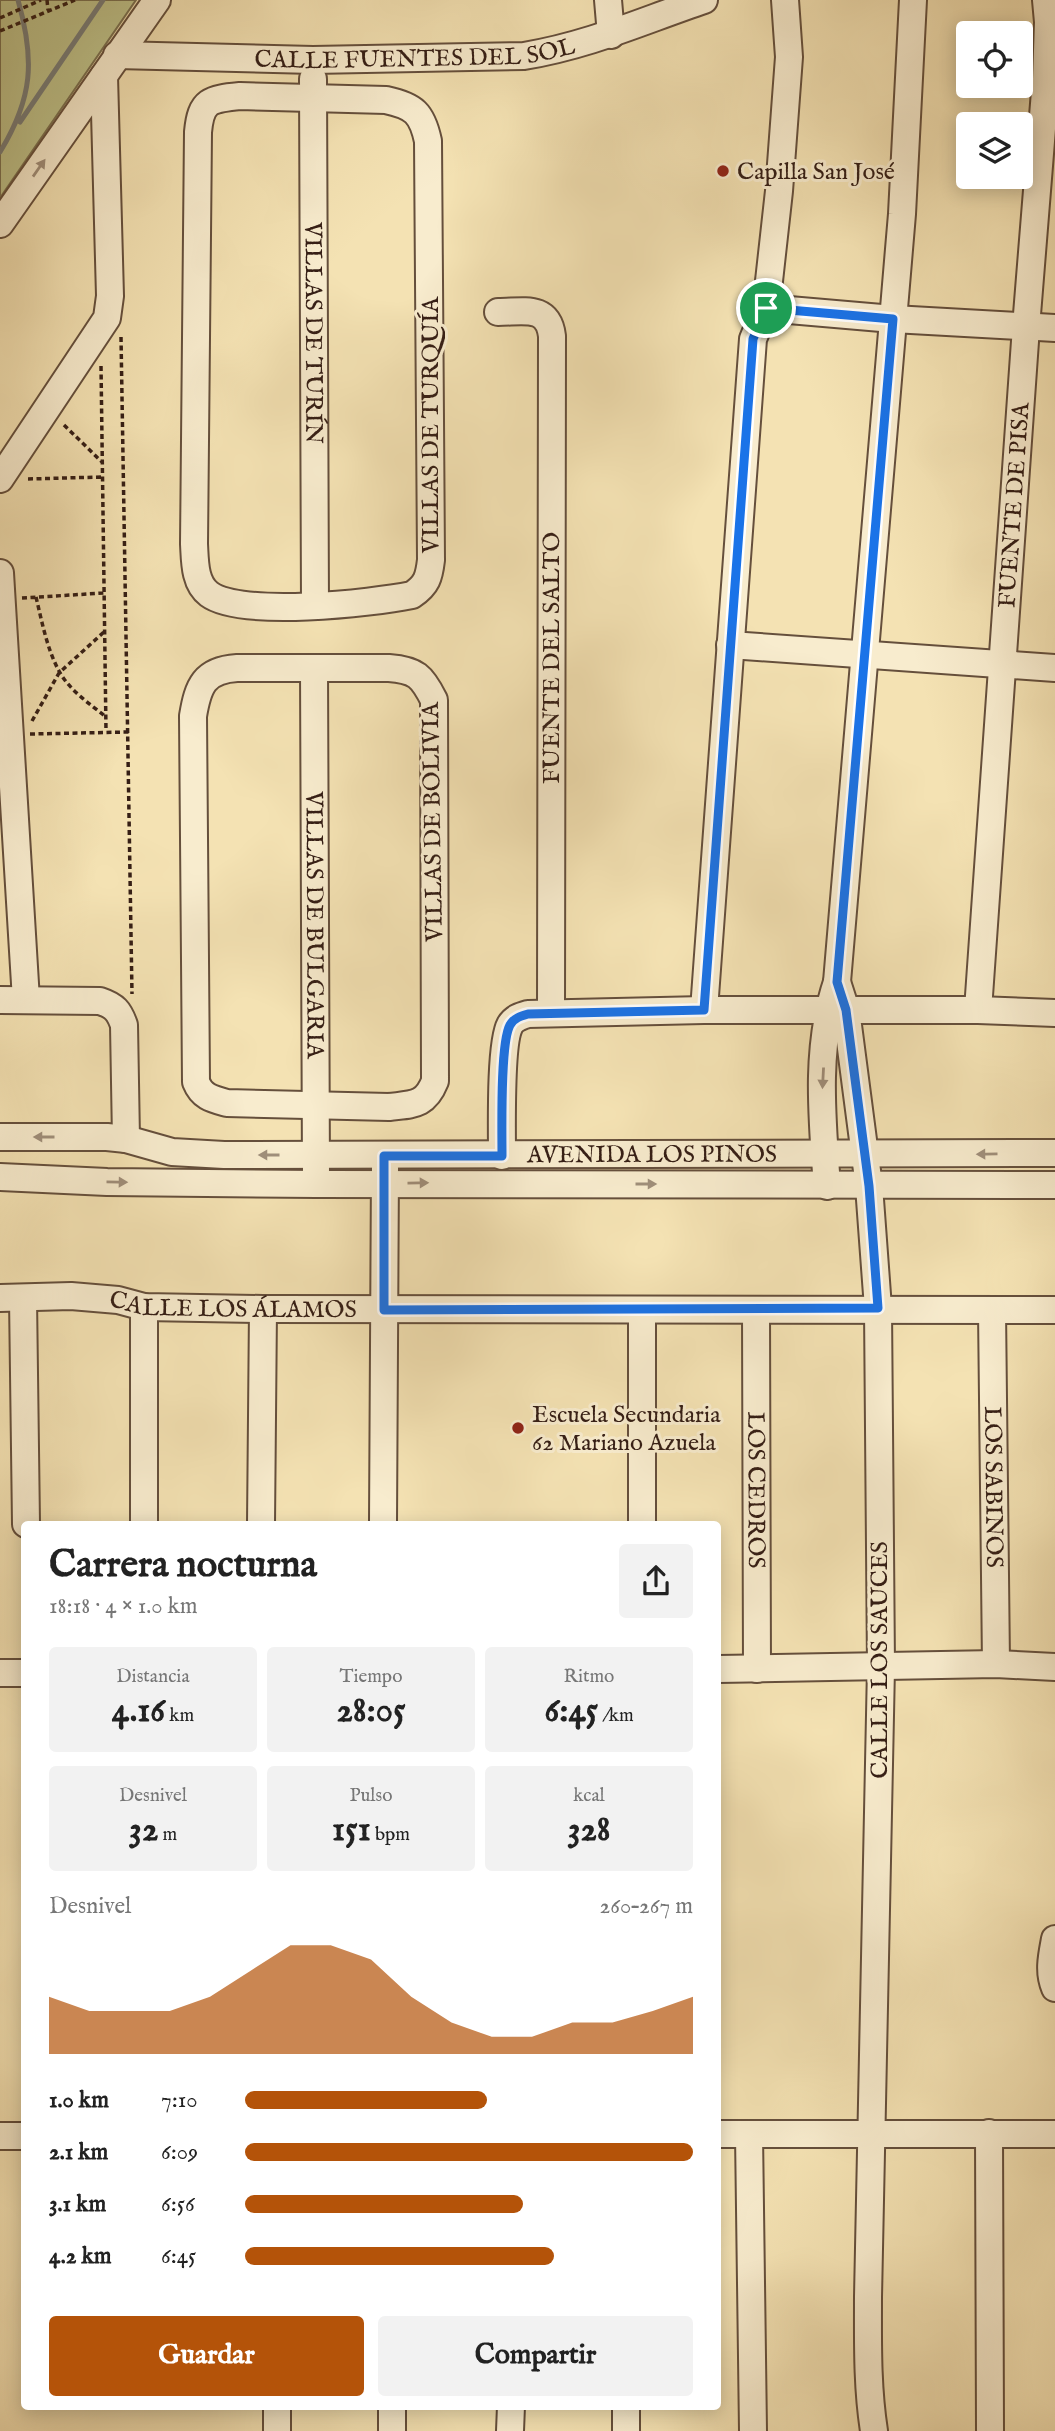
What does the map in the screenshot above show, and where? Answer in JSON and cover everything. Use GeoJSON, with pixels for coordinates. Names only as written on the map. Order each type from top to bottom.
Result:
{"type":"FeatureCollection","features":[{"type":"Feature","properties":{"kind":"street"},"geometry":{"type":"LineString","coordinates":[[0,224],[157,0]]}},
{"type":"Feature","properties":{"kind":"street"},"geometry":{"type":"LineString","coordinates":[[608,0],[611,35]]}},
{"type":"Feature","properties":{"kind":"street","name":"CALLE FUENTES DEL SOL"},"geometry":{"type":"LineString","coordinates":[[110,66],[524,56],[556,51],[611,35],[704,0]]}},
{"type":"Feature","properties":{"kind":"street"},"geometry":{"type":"LineString","coordinates":[[704,1010],[753,339],[766,308],[789,57],[785,0]]}},
{"type":"Feature","properties":{"kind":"street"},"geometry":{"type":"LineString","coordinates":[[827,1186],[821,1110],[837,1010],[837,982],[903,202],[913,0]]}},
{"type":"Feature","properties":{"kind":"street","name":"FUENTE DE PISA"},"geometry":{"type":"LineString","coordinates":[[978,1010],[1046,79],[1048,22],[1045,0]]}},
{"type":"Feature","properties":{"kind":"street","name":"VILLAS DE TURÍN"},"geometry":{"type":"LineString","coordinates":[[313,60],[315,606]]}},
{"type":"Feature","properties":{"kind":"street"},"geometry":{"type":"LineString","coordinates":[[0,479],[106,318],[110,66]]}},
{"type":"Feature","properties":{"kind":"street","name":"VILLAS DE TURQUÍA"},"geometry":{"type":"LineString","coordinates":[[313,97],[386,100],[403,104],[416,112],[424,123],[429,141],[429,577],[424,588],[412,595],[315,606],[240,605],[209,594],[199,582],[194,544],[200,113],[206,103],[219,98],[313,97]]}},
{"type":"Feature","properties":{"kind":"street"},"geometry":{"type":"LineString","coordinates":[[766,308],[893,319],[1055,328]]}},
{"type":"Feature","properties":{"kind":"street","name":"FUENTE DEL SALTO"},"geometry":{"type":"LineString","coordinates":[[498,312],[543,314],[549,320],[552,336],[551,1013]]}},
{"type":"Feature","properties":{"kind":"street"},"geometry":{"type":"LineString","coordinates":[[1,586],[13,1000],[100,1001],[119,1012],[124,1026],[126,1139]]}},
{"type":"Feature","properties":{"kind":"street"},"geometry":{"type":"LineString","coordinates":[[730,645],[1055,668]]}},
{"type":"Feature","properties":{"kind":"street","name":"VILLAS DE BULGARIA"},"geometry":{"type":"LineString","coordinates":[[314,668],[317,1184]]}},
{"type":"Feature","properties":{"kind":"street","name":"VILLAS DE BOLIVIA"},"geometry":{"type":"LineString","coordinates":[[222,669],[409,670],[424,681],[434,700],[435,1081],[423,1100],[413,1104],[389,1107],[316,1106],[227,1103],[207,1098],[195,1082],[193,716],[202,684],[211,674],[222,669]]}},
{"type":"Feature","properties":{"kind":"street"},"geometry":{"type":"LineString","coordinates":[[502,1156],[505,1052],[508,1030],[512,1021],[521,1016],[704,1010],[978,1010],[1055,1013]]}},
{"type":"Feature","properties":{"kind":"street","name":"CALLE LOS SAUCES"},"geometry":{"type":"LineString","coordinates":[[837,1010],[865,1155],[878,1308],[881,1667],[868,2367],[874,2431]]}},
{"type":"Feature","properties":{"kind":"street","name":"AVENIDA LOS PINOS"},"geometry":{"type":"LineString","coordinates":[[0,1137],[107,1137],[126,1139],[172,1152],[224,1155],[1055,1153]]}},
{"type":"Feature","properties":{"kind":"street"},"geometry":{"type":"LineString","coordinates":[[383,1521],[384,1156]]}},
{"type":"Feature","properties":{"kind":"street","name":"AVENIDA LOS PINOS"},"geometry":{"type":"LineString","coordinates":[[0,1177],[107,1182],[317,1184],[1055,1185]]}},
{"type":"Feature","properties":{"kind":"street","name":"CALLE LOS ÁLAMOS"},"geometry":{"type":"LineString","coordinates":[[12,1298],[93,1297],[144,1307],[384,1310],[1055,1310]]}},
{"type":"Feature","properties":{"kind":"street"},"geometry":{"type":"LineString","coordinates":[[12,1298],[26,1521]]}},
{"type":"Feature","properties":{"kind":"street"},"geometry":{"type":"LineString","coordinates":[[144,1307],[144,1521]]}},
{"type":"Feature","properties":{"kind":"street"},"geometry":{"type":"LineString","coordinates":[[261,1521],[263,1308]]}},
{"type":"Feature","properties":{"kind":"street","name":"LOS CEDROS"},"geometry":{"type":"LineString","coordinates":[[756,1310],[757,1669]]}},
{"type":"Feature","properties":{"kind":"street","name":"LOS SABINOS"},"geometry":{"type":"LineString","coordinates":[[992,1310],[996,1664]]}},
{"type":"Feature","properties":{"kind":"street"},"geometry":{"type":"LineString","coordinates":[[642,1311],[642,1521]]}},
{"type":"Feature","properties":{"kind":"street"},"geometry":{"type":"LineString","coordinates":[[721,1669],[996,1664],[1055,1667]]}},
{"type":"Feature","properties":{"kind":"street"},"geometry":{"type":"LineString","coordinates":[[0,1673],[21,1673]]}},
{"type":"Feature","properties":{"kind":"street"},"geometry":{"type":"LineString","coordinates":[[1055,1939],[1051,1962],[1051,1980],[1055,1988]]}},
{"type":"Feature","properties":{"kind":"street"},"geometry":{"type":"LineString","coordinates":[[989,2133],[990,2431]]}},
{"type":"Feature","properties":{"kind":"street"},"geometry":{"type":"LineString","coordinates":[[721,2134],[1055,2133]]}},
{"type":"Feature","properties":{"kind":"street"},"geometry":{"type":"LineString","coordinates":[[749,2134],[753,2431]]}},
{"type":"Feature","properties":{"kind":"street"},"geometry":{"type":"LineString","coordinates":[[0,2136],[21,2136]]}},
{"type":"Feature","properties":{"kind":"street"},"geometry":{"type":"LineString","coordinates":[[277,2410],[277,2431]]}},
{"type":"Feature","properties":{"kind":"street"},"geometry":{"type":"LineString","coordinates":[[392,2410],[392,2431]]}},
{"type":"Feature","properties":{"kind":"street"},"geometry":{"type":"LineString","coordinates":[[510,2410],[510,2431]]}},
{"type":"Feature","properties":{"kind":"street"},"geometry":{"type":"LineString","coordinates":[[626,2410],[626,2431]]}},
{"type":"Feature","properties":{"kind":"path"},"geometry":{"type":"LineString","coordinates":[[47,0],[48,10]]}},
{"type":"Feature","properties":{"kind":"path"},"geometry":{"type":"LineString","coordinates":[[0,30],[75,0]]}},
{"type":"Feature","properties":{"kind":"path"},"geometry":{"type":"LineString","coordinates":[[2,17],[39,1]]}},
{"type":"Feature","properties":{"kind":"path"},"geometry":{"type":"LineString","coordinates":[[107,731],[102,462],[106,318],[116,311],[121,325],[133,988],[129,1003],[119,1012]]}},
{"type":"Feature","properties":{"kind":"path"},"geometry":{"type":"LineString","coordinates":[[47,408],[102,462]]}},
{"type":"Feature","properties":{"kind":"path"},"geometry":{"type":"LineString","coordinates":[[0,479],[102,477]]}},
{"type":"Feature","properties":{"kind":"path"},"geometry":{"type":"LineString","coordinates":[[1,586],[36,597],[104,593]]}},
{"type":"Feature","properties":{"kind":"path"},"geometry":{"type":"LineString","coordinates":[[36,597],[46,638],[59,673],[83,699],[106,717]]}},
{"type":"Feature","properties":{"kind":"path"},"geometry":{"type":"LineString","coordinates":[[105,631],[59,673],[25,734],[129,732]]}},
{"type":"Feature","properties":{"kind":"green space"},"geometry":{"type":"Polygon","coordinates":[[[0,0],[136,0],[0,198],[0,0]]]}},
{"type":"Feature","properties":{"kind":"waterway"},"geometry":{"type":"LineString","coordinates":[[0,152],[19,114],[28,78],[27,41],[18,0]]}},
{"type":"Feature","properties":{"kind":"waterway"},"geometry":{"type":"LineString","coordinates":[[20,122],[103,0]]}},
{"type":"Feature","properties":{"kind":"place","name":"Capilla San José"},"geometry":{"type":"Point","coordinates":[723,171]}},
{"type":"Feature","properties":{"kind":"place","name":"Escuela Secundaria 62 Mariano Azuela"},"geometry":{"type":"Point","coordinates":[518,1428]}},
{"type":"Feature","properties":{"kind":"route"},"geometry":{"type":"LineString","coordinates":[[766,308],[893,319],[837,982],[846,1010],[869,1186],[878,1308],[384,1310],[384,1156],[502,1156],[505,1052],[512,1021],[528,1014],[704,1010],[753,339],[766,308]]}}]}
